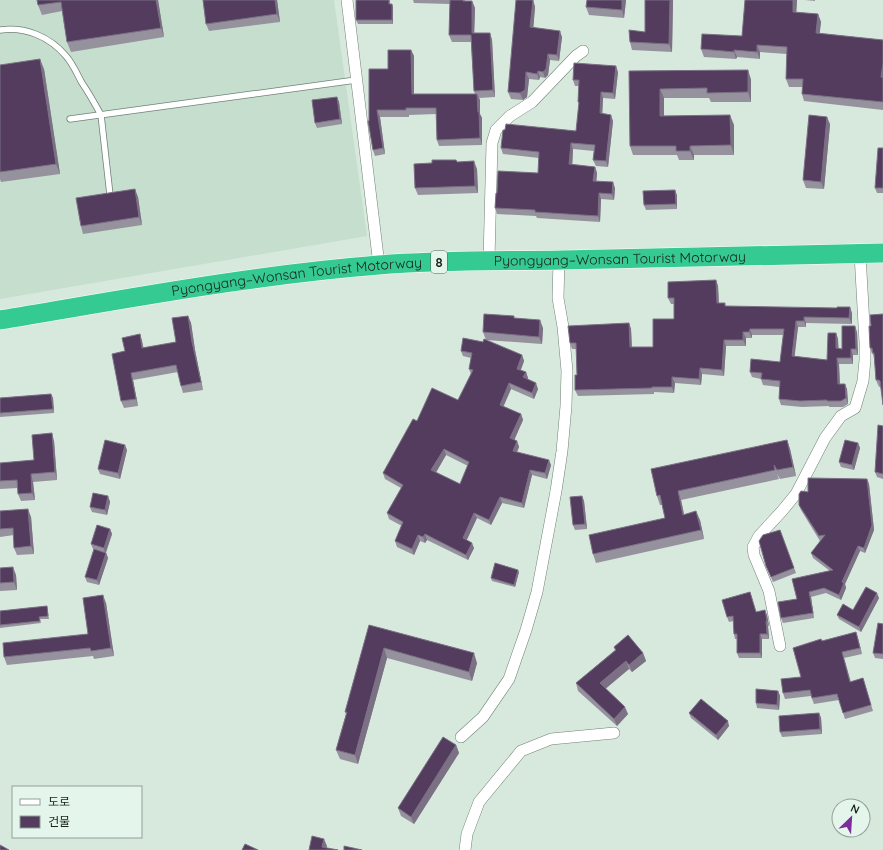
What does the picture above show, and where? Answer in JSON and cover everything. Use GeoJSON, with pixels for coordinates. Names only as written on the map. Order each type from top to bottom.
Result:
{"type":"FeatureCollection","features":[{"type":"Feature","properties":{"kind":"highway","name":"Pyongyang–Wonsan Tourist Motorway"},"geometry":{"type":"LineString","coordinates":[[0,320],[294,273],[379,265],[489,260],[558,260],[883,253]]}},
{"type":"Feature","properties":{"kind":"street"},"geometry":{"type":"LineString","coordinates":[[347,0],[379,265]]}},
{"type":"Feature","properties":{"kind":"street"},"geometry":{"type":"LineString","coordinates":[[489,260],[492,144],[496,130],[510,116],[532,102],[576,56],[583,51]]}},
{"type":"Feature","properties":{"kind":"street"},"geometry":{"type":"LineString","coordinates":[[780,646],[769,591],[754,555],[753,547],[759,536],[796,494],[825,438],[841,416],[855,408],[863,381],[865,360],[860,254]]}},
{"type":"Feature","properties":{"kind":"street"},"geometry":{"type":"LineString","coordinates":[[462,737],[483,717],[509,679],[537,592],[556,491],[562,451],[566,406],[567,371],[563,326],[558,298],[558,260]]}},
{"type":"Feature","properties":{"kind":"street"},"geometry":{"type":"LineString","coordinates":[[465,850],[467,834],[479,802],[521,751],[551,739],[614,733]]}},
{"type":"Feature","properties":{"kind":"lane"},"geometry":{"type":"LineString","coordinates":[[0,30],[10,28],[38,35],[56,46],[67,57],[101,115],[110,195]]}},
{"type":"Feature","properties":{"kind":"lane"},"geometry":{"type":"LineString","coordinates":[[70,119],[356,80]]}},
{"type":"Feature","properties":{"kind":"shaded area"},"geometry":{"type":"Polygon","coordinates":[[[0,0],[334,0],[367,236],[0,299],[0,0]]]}},
{"type":"Feature","properties":{"kind":"building"},"geometry":{"type":"Polygon","coordinates":[[[37,0],[156,0],[161,28],[67,42],[61,2],[38,5],[37,0]]]}},
{"type":"Feature","properties":{"kind":"building"},"geometry":{"type":"Polygon","coordinates":[[[203,0],[275,0],[277,14],[206,24],[203,0]]]}},
{"type":"Feature","properties":{"kind":"building"},"geometry":{"type":"Polygon","coordinates":[[[356,0],[389,0],[389,4],[392,4],[392,20],[356,20],[356,0]]]}},
{"type":"Feature","properties":{"kind":"building"},"geometry":{"type":"Polygon","coordinates":[[[450,0],[472,1],[472,33],[490,33],[493,90],[474,91],[471,35],[449,35],[450,0]]]}},
{"type":"Feature","properties":{"kind":"building"},"geometry":{"type":"Polygon","coordinates":[[[516,0],[533,0],[530,27],[560,31],[557,55],[548,54],[546,69],[543,72],[538,71],[537,74],[526,72],[525,90],[520,93],[508,92],[516,0]]]}},
{"type":"Feature","properties":{"kind":"building"},"geometry":{"type":"Polygon","coordinates":[[[587,0],[622,0],[622,10],[586,7],[587,0]]]}},
{"type":"Feature","properties":{"kind":"building"},"geometry":{"type":"Polygon","coordinates":[[[645,0],[670,0],[669,44],[630,42],[629,30],[645,32],[645,0]]]}},
{"type":"Feature","properties":{"kind":"building"},"geometry":{"type":"Polygon","coordinates":[[[745,0],[793,0],[793,12],[818,14],[816,33],[883,40],[883,63],[881,77],[883,78],[883,102],[802,94],[803,79],[786,79],[787,47],[757,45],[757,52],[734,50],[734,52],[701,49],[702,34],[742,36],[745,0]]]}},
{"type":"Feature","properties":{"kind":"building"},"geometry":{"type":"Polygon","coordinates":[[[388,50],[411,50],[412,94],[477,94],[480,138],[437,140],[436,108],[377,110],[383,148],[373,150],[368,121],[369,69],[388,69],[388,50]]]}},
{"type":"Feature","properties":{"kind":"building"},"geometry":{"type":"Polygon","coordinates":[[[40,59],[56,164],[0,172],[0,65],[40,59]]]}},
{"type":"Feature","properties":{"kind":"building"},"geometry":{"type":"Polygon","coordinates":[[[574,63],[616,66],[613,93],[601,92],[600,113],[611,115],[606,161],[593,160],[595,145],[571,143],[569,164],[595,167],[593,181],[613,182],[612,194],[599,193],[598,216],[495,208],[498,171],[538,173],[539,152],[501,148],[503,130],[505,130],[506,124],[576,131],[579,102],[579,80],[573,80],[574,63]]]}},
{"type":"Feature","properties":{"kind":"building"},"geometry":{"type":"Polygon","coordinates":[[[748,70],[748,92],[707,93],[707,88],[660,89],[660,116],[730,115],[731,145],[690,146],[690,151],[676,151],[676,146],[630,146],[629,71],[748,70]]]}},
{"type":"Feature","properties":{"kind":"building"},"geometry":{"type":"Polygon","coordinates":[[[337,97],[340,119],[315,123],[312,100],[337,97]]]}},
{"type":"Feature","properties":{"kind":"building"},"geometry":{"type":"Polygon","coordinates":[[[809,115],[827,117],[821,182],[803,180],[809,115]]]}},
{"type":"Feature","properties":{"kind":"building"},"geometry":{"type":"Polygon","coordinates":[[[878,148],[883,148],[883,188],[875,188],[878,148]]]}},
{"type":"Feature","properties":{"kind":"building"},"geometry":{"type":"Polygon","coordinates":[[[432,160],[456,160],[457,162],[474,161],[475,186],[415,188],[414,164],[432,163],[432,160]]]}},
{"type":"Feature","properties":{"kind":"building"},"geometry":{"type":"Polygon","coordinates":[[[135,189],[139,217],[81,226],[76,198],[135,189]]]}},
{"type":"Feature","properties":{"kind":"building"},"geometry":{"type":"Polygon","coordinates":[[[675,190],[676,204],[644,205],[643,191],[675,190]]]}},
{"type":"Feature","properties":{"kind":"building"},"geometry":{"type":"Polygon","coordinates":[[[716,280],[717,303],[725,303],[725,306],[850,307],[849,318],[804,317],[804,321],[796,321],[792,356],[827,360],[828,333],[836,333],[836,348],[842,349],[842,326],[855,326],[856,349],[851,349],[851,358],[837,358],[838,384],[845,384],[846,398],[841,401],[800,401],[779,399],[780,381],[761,379],[762,373],[750,372],[751,359],[780,362],[784,329],[750,329],[749,332],[743,332],[743,340],[724,340],[722,370],[700,368],[699,379],[672,377],[672,387],[575,390],[575,375],[577,375],[576,343],[570,343],[568,326],[629,323],[630,347],[653,347],[653,319],[674,319],[674,298],[668,298],[668,282],[716,280]]]}},
{"type":"Feature","properties":{"kind":"building"},"geometry":{"type":"Polygon","coordinates":[[[484,314],[514,316],[514,318],[540,320],[539,337],[483,332],[484,314]]]}},
{"type":"Feature","properties":{"kind":"building"},"geometry":{"type":"Polygon","coordinates":[[[883,314],[883,405],[880,381],[876,380],[874,353],[872,348],[870,348],[869,326],[871,326],[870,315],[883,314]]]}},
{"type":"Feature","properties":{"kind":"building"},"geometry":{"type":"Polygon","coordinates":[[[188,316],[201,382],[181,386],[176,365],[131,373],[136,399],[121,401],[112,354],[125,351],[122,338],[140,334],[142,348],[176,342],[172,318],[188,316]]]}},
{"type":"Feature","properties":{"kind":"building"},"geometry":{"type":"Polygon","coordinates":[[[463,338],[483,342],[484,339],[522,355],[517,369],[526,372],[523,377],[536,383],[532,393],[509,383],[500,405],[521,414],[510,438],[517,441],[513,451],[549,460],[545,473],[530,470],[522,503],[500,497],[489,520],[474,513],[463,538],[472,543],[466,555],[425,534],[423,537],[418,535],[412,549],[395,541],[403,522],[387,513],[403,485],[383,473],[413,419],[417,421],[432,388],[458,400],[473,370],[469,369],[472,353],[461,351],[463,338]],[[444,449],[431,470],[460,484],[469,462],[444,449]]]}},
{"type":"Feature","properties":{"kind":"building"},"geometry":{"type":"Polygon","coordinates":[[[51,394],[53,409],[0,413],[0,398],[51,394]]]}},
{"type":"Feature","properties":{"kind":"building"},"geometry":{"type":"Polygon","coordinates":[[[878,425],[883,426],[883,474],[875,472],[878,425]]]}},
{"type":"Feature","properties":{"kind":"building"},"geometry":{"type":"Polygon","coordinates":[[[52,433],[55,472],[31,474],[32,493],[18,494],[17,480],[0,481],[0,463],[34,460],[32,435],[52,433]]]}},
{"type":"Feature","properties":{"kind":"building"},"geometry":{"type":"Polygon","coordinates":[[[105,440],[125,445],[118,473],[98,469],[105,440]]]}},
{"type":"Feature","properties":{"kind":"building"},"geometry":{"type":"Polygon","coordinates":[[[787,440],[793,467],[777,470],[774,465],[775,470],[678,491],[683,515],[696,511],[701,530],[593,554],[589,535],[665,518],[660,495],[657,496],[651,469],[787,440]]]}},
{"type":"Feature","properties":{"kind":"building"},"geometry":{"type":"Polygon","coordinates":[[[845,440],[858,443],[852,465],[839,462],[845,440]]]}},
{"type":"Feature","properties":{"kind":"building"},"geometry":{"type":"Polygon","coordinates":[[[808,478],[867,479],[872,525],[864,548],[858,546],[842,582],[844,583],[839,595],[824,588],[809,592],[813,613],[781,618],[778,602],[797,599],[792,579],[833,570],[811,553],[825,535],[819,536],[799,505],[799,494],[801,491],[808,492],[808,478]]]}},
{"type":"Feature","properties":{"kind":"building"},"geometry":{"type":"Polygon","coordinates":[[[93,493],[108,496],[105,510],[90,507],[93,493]]]}},
{"type":"Feature","properties":{"kind":"building"},"geometry":{"type":"Polygon","coordinates":[[[582,496],[585,524],[573,525],[570,497],[582,496]]]}},
{"type":"Feature","properties":{"kind":"building"},"geometry":{"type":"Polygon","coordinates":[[[28,509],[31,546],[14,548],[13,528],[0,529],[0,511],[28,509]]]}},
{"type":"Feature","properties":{"kind":"building"},"geometry":{"type":"Polygon","coordinates":[[[97,525],[110,529],[104,548],[91,544],[97,525]]]}},
{"type":"Feature","properties":{"kind":"building"},"geometry":{"type":"Polygon","coordinates":[[[780,530],[794,568],[771,577],[766,566],[759,541],[763,535],[780,530]]]}},
{"type":"Feature","properties":{"kind":"building"},"geometry":{"type":"Polygon","coordinates":[[[94,549],[106,553],[97,580],[85,577],[94,549]]]}},
{"type":"Feature","properties":{"kind":"building"},"geometry":{"type":"Polygon","coordinates":[[[495,563],[518,570],[514,585],[491,578],[495,563]]]}},
{"type":"Feature","properties":{"kind":"building"},"geometry":{"type":"Polygon","coordinates":[[[13,567],[14,582],[0,583],[0,568],[13,567]]]}},
{"type":"Feature","properties":{"kind":"building"},"geometry":{"type":"Polygon","coordinates":[[[866,587],[877,593],[859,627],[837,615],[843,604],[853,610],[866,587]]]}},
{"type":"Feature","properties":{"kind":"building"},"geometry":{"type":"Polygon","coordinates":[[[750,592],[756,612],[765,610],[767,634],[760,634],[760,653],[737,653],[737,634],[734,634],[733,616],[727,617],[722,600],[750,592]]]}},
{"type":"Feature","properties":{"kind":"building"},"geometry":{"type":"Polygon","coordinates":[[[103,595],[111,648],[91,651],[90,648],[4,657],[3,643],[88,634],[83,598],[103,595]]]}},
{"type":"Feature","properties":{"kind":"building"},"geometry":{"type":"Polygon","coordinates":[[[47,606],[48,616],[39,617],[40,621],[0,625],[0,611],[47,606]]]}},
{"type":"Feature","properties":{"kind":"building"},"geometry":{"type":"Polygon","coordinates":[[[878,623],[883,624],[883,654],[873,653],[878,623]]]}},
{"type":"Feature","properties":{"kind":"building"},"geometry":{"type":"Polygon","coordinates":[[[369,625],[474,653],[469,672],[384,648],[355,755],[336,750],[369,625]]]}},
{"type":"Feature","properties":{"kind":"building"},"geometry":{"type":"Polygon","coordinates":[[[856,632],[860,648],[842,652],[850,682],[863,678],[871,705],[843,713],[837,694],[812,698],[810,690],[783,693],[781,679],[801,677],[793,648],[821,639],[822,641],[856,632]]]}},
{"type":"Feature","properties":{"kind":"building"},"geometry":{"type":"Polygon","coordinates":[[[628,635],[643,653],[629,665],[626,661],[600,683],[625,707],[614,719],[576,683],[616,650],[614,647],[628,635]]]}},
{"type":"Feature","properties":{"kind":"building"},"geometry":{"type":"Polygon","coordinates":[[[756,689],[778,691],[777,705],[756,703],[756,689]]]}},
{"type":"Feature","properties":{"kind":"building"},"geometry":{"type":"Polygon","coordinates":[[[701,699],[728,721],[716,735],[689,713],[701,699]]]}},
{"type":"Feature","properties":{"kind":"building"},"geometry":{"type":"Polygon","coordinates":[[[819,713],[820,729],[780,732],[779,716],[819,713]]]}},
{"type":"Feature","properties":{"kind":"building"},"geometry":{"type":"Polygon","coordinates":[[[443,737],[456,745],[411,817],[398,808],[443,737]]]}},
{"type":"Feature","properties":{"kind":"building"},"geometry":{"type":"Polygon","coordinates":[[[312,836],[324,839],[322,847],[338,850],[309,850],[312,836]]]}},
{"type":"Feature","properties":{"kind":"building"},"geometry":{"type":"Polygon","coordinates":[[[245,844],[258,850],[242,850],[245,844]]]}},
{"type":"Feature","properties":{"kind":"building"},"geometry":{"type":"Polygon","coordinates":[[[0,845],[9,850],[0,850],[0,845]]]}},
{"type":"Feature","properties":{"kind":"building"},"geometry":{"type":"Polygon","coordinates":[[[344,846],[362,850],[344,850],[344,846]]]}}]}
